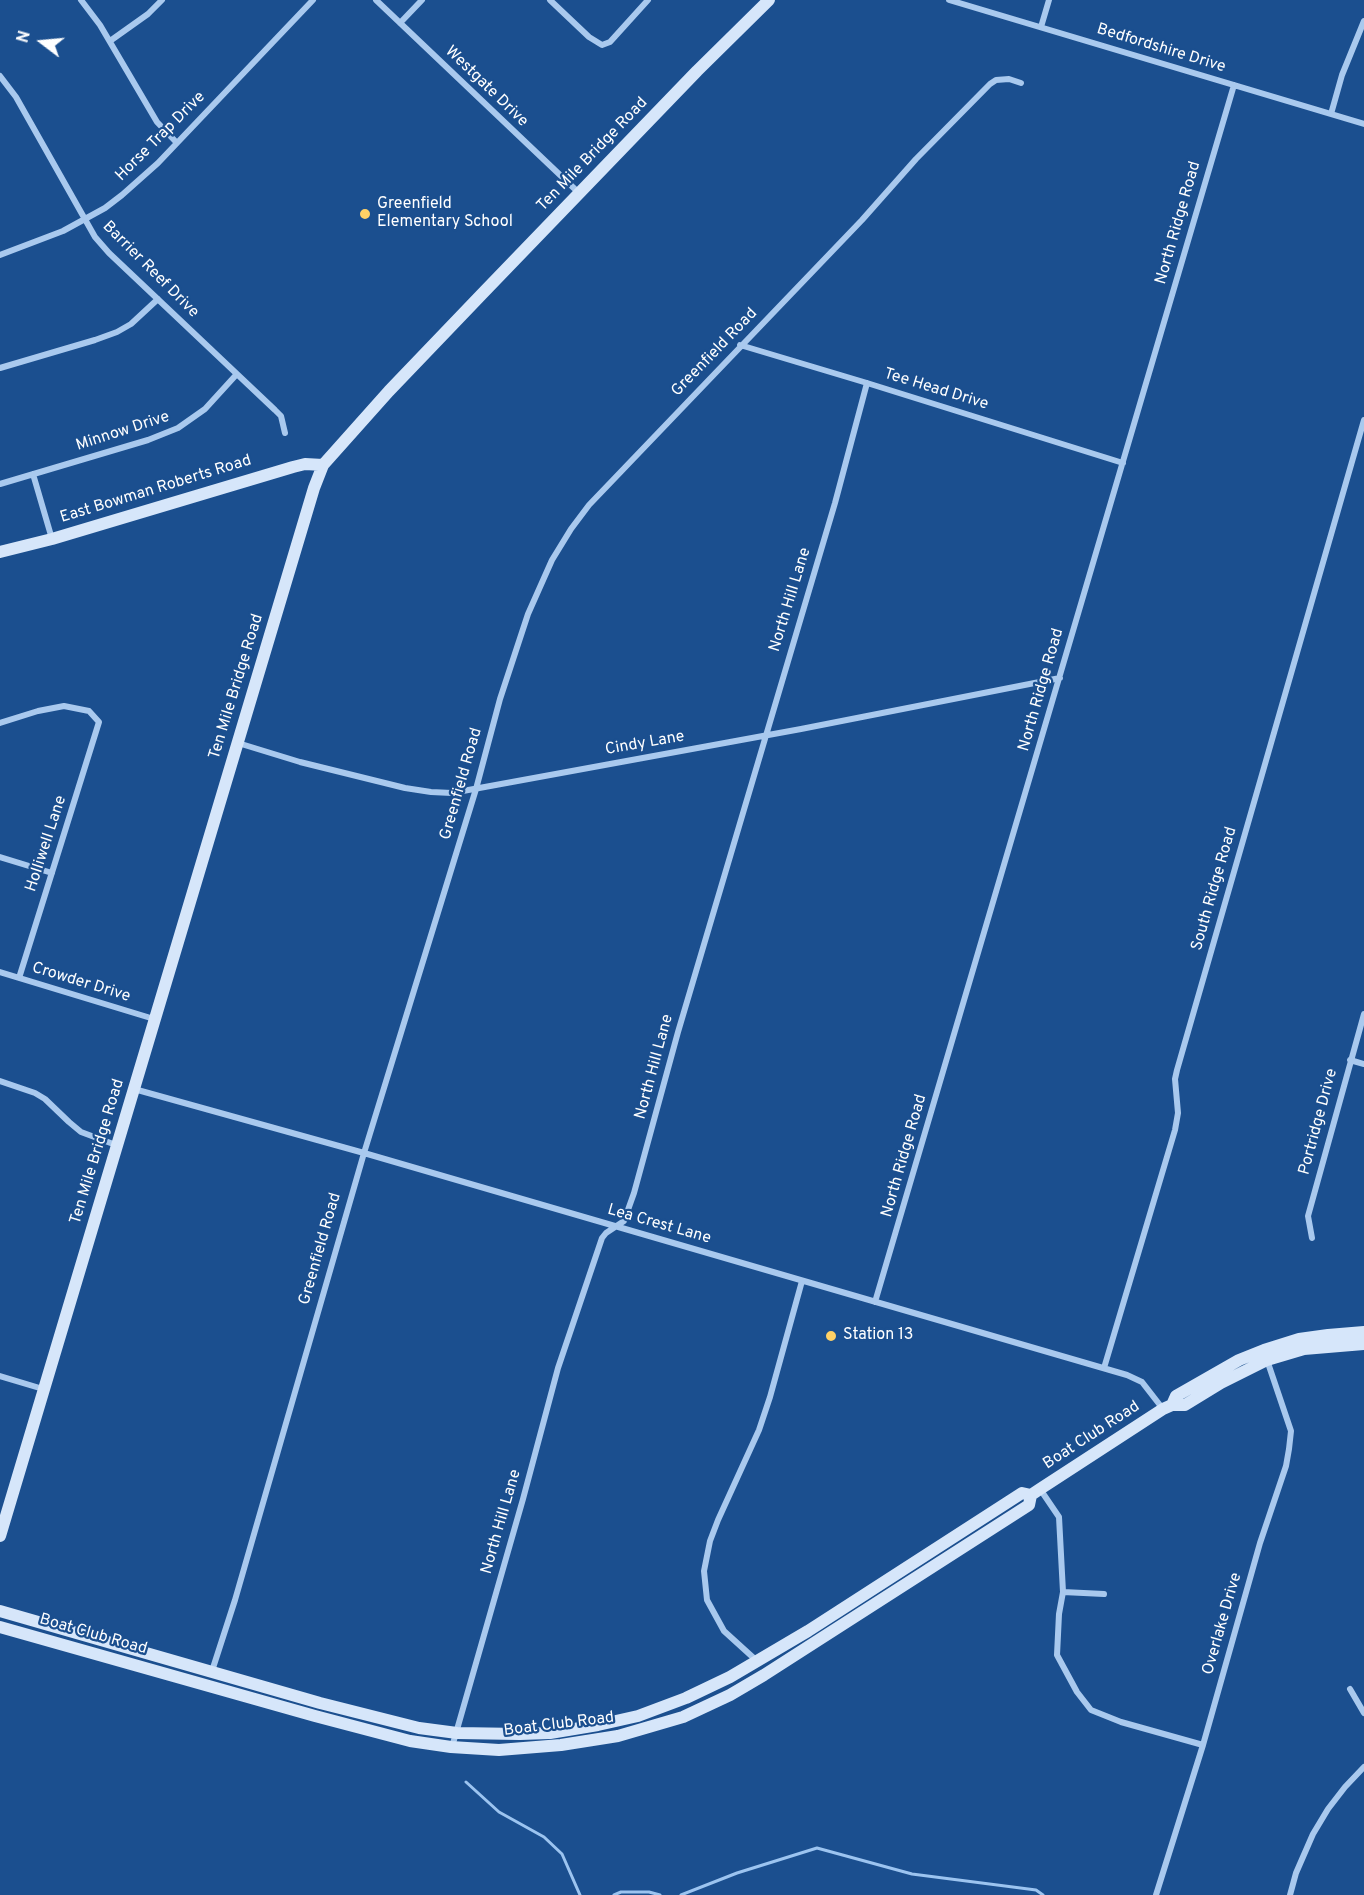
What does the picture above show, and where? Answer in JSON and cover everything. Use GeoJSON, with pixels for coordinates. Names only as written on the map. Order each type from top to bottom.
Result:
{"type":"FeatureCollection","features":[{"type":"Feature","properties":{"kind":"main road","name":"Ten Mile Bridge Road"},"geometry":{"type":"LineString","coordinates":[[0,1536],[323,465],[389,391],[697,70],[769,0]]}},
{"type":"Feature","properties":{"kind":"main road","name":"East Bowman Roberts Road"},"geometry":{"type":"LineString","coordinates":[[0,552],[299,465],[323,465]]}},
{"type":"Feature","properties":{"kind":"main road","name":"Boat Club Road"},"geometry":{"type":"LineString","coordinates":[[0,1611],[350,1711],[419,1728],[457,1733],[520,1734],[550,1733],[598,1725],[638,1716],[686,1698],[758,1662],[1022,1493],[1035,1492],[1168,1407],[1176,1396],[1239,1360],[1299,1339],[1364,1332]]}},
{"type":"Feature","properties":{"kind":"main road","name":"Boat Club Road"},"geometry":{"type":"LineString","coordinates":[[1168,1407],[1185,1405],[1221,1383],[1267,1360],[1304,1349],[1364,1344]]}},
{"type":"Feature","properties":{"kind":"main road","name":"Boat Club Road"},"geometry":{"type":"LineString","coordinates":[[0,1627],[410,1741],[499,1750],[561,1745],[618,1736],[683,1717],[730,1695],[1029,1506],[1035,1492]]}},
{"type":"Feature","properties":{"kind":"street"},"geometry":{"type":"LineString","coordinates":[[81,0],[110,41],[157,122],[177,143]]}},
{"type":"Feature","properties":{"kind":"street"},"geometry":{"type":"LineString","coordinates":[[110,41],[148,14],[162,0]]}},
{"type":"Feature","properties":{"kind":"street","name":"Horse Trap Drive"},"geometry":{"type":"LineString","coordinates":[[0,255],[42,240],[84,221],[105,208],[142,178],[313,0]]}},
{"type":"Feature","properties":{"kind":"street","name":"Westgate Drive"},"geometry":{"type":"LineString","coordinates":[[376,0],[579,194]]}},
{"type":"Feature","properties":{"kind":"street"},"geometry":{"type":"LineString","coordinates":[[400,23],[422,0]]}},
{"type":"Feature","properties":{"kind":"street"},"geometry":{"type":"LineString","coordinates":[[550,0],[589,37],[602,45],[610,42],[648,0]]}},
{"type":"Feature","properties":{"kind":"street","name":"Bedfordshire Drive"},"geometry":{"type":"LineString","coordinates":[[949,0],[1364,124]]}},
{"type":"Feature","properties":{"kind":"street"},"geometry":{"type":"LineString","coordinates":[[1041,27],[1049,0]]}},
{"type":"Feature","properties":{"kind":"street"},"geometry":{"type":"LineString","coordinates":[[1331,114],[1341,75],[1364,21]]}},
{"type":"Feature","properties":{"kind":"street","name":"Barrier Reef Drive"},"geometry":{"type":"LineString","coordinates":[[0,76],[15,97],[95,237],[109,253],[281,416],[285,433]]}},
{"type":"Feature","properties":{"kind":"street","name":"Greenfield Road"},"geometry":{"type":"LineString","coordinates":[[212,1671],[235,1600],[287,1413],[364,1153],[476,789],[500,699],[528,614],[552,560],[589,505],[862,220],[916,159],[990,84],[996,80],[1009,79],[1022,83]]}},
{"type":"Feature","properties":{"kind":"street","name":"North Ridge Road"},"geometry":{"type":"LineString","coordinates":[[875,1302],[1234,84]]}},
{"type":"Feature","properties":{"kind":"street"},"geometry":{"type":"LineString","coordinates":[[0,369],[117,332],[131,324],[158,299]]}},
{"type":"Feature","properties":{"kind":"street","name":"Tee Head Drive"},"geometry":{"type":"LineString","coordinates":[[740,345],[867,382],[1123,463]]}},
{"type":"Feature","properties":{"kind":"street","name":"Minnow Drive"},"geometry":{"type":"LineString","coordinates":[[0,484],[148,440],[178,428],[205,409],[236,375]]}},
{"type":"Feature","properties":{"kind":"street","name":"North Hill Lane"},"geometry":{"type":"LineString","coordinates":[[452,1747],[558,1368],[602,1238],[624,1221],[634,1193],[678,1032],[835,503],[867,382]]}},
{"type":"Feature","properties":{"kind":"street","name":"South Ridge Road"},"geometry":{"type":"LineString","coordinates":[[1104,1368],[1175,1130],[1178,1113],[1175,1079],[1177,1070],[1364,420]]}},
{"type":"Feature","properties":{"kind":"street"},"geometry":{"type":"LineString","coordinates":[[33,474],[52,538]]}},
{"type":"Feature","properties":{"kind":"street","name":"Cindy Lane"},"geometry":{"type":"LineString","coordinates":[[238,743],[300,762],[405,788],[452,793],[765,736],[1060,678]]}},
{"type":"Feature","properties":{"kind":"street","name":"Holliwell Lane"},"geometry":{"type":"LineString","coordinates":[[0,723],[38,711],[64,706],[89,711],[99,722],[19,978]]}},
{"type":"Feature","properties":{"kind":"street"},"geometry":{"type":"LineString","coordinates":[[0,857],[52,873]]}},
{"type":"Feature","properties":{"kind":"street","name":"Crowder Drive"},"geometry":{"type":"LineString","coordinates":[[0,972],[155,1020]]}},
{"type":"Feature","properties":{"kind":"street","name":"Portridge Drive"},"geometry":{"type":"LineString","coordinates":[[1312,1238],[1308,1216],[1364,1014]]}},
{"type":"Feature","properties":{"kind":"street"},"geometry":{"type":"LineString","coordinates":[[1350,1060],[1364,1064]]}},
{"type":"Feature","properties":{"kind":"street"},"geometry":{"type":"LineString","coordinates":[[0,1081],[35,1093],[45,1099],[81,1132],[117,1146]]}},
{"type":"Feature","properties":{"kind":"street","name":"Lea Crest Lane"},"geometry":{"type":"LineString","coordinates":[[134,1089],[364,1153],[1127,1374],[1142,1382],[1168,1407]]}},
{"type":"Feature","properties":{"kind":"street"},"geometry":{"type":"LineString","coordinates":[[758,1662],[724,1630],[707,1600],[704,1571],[710,1541],[718,1520],[759,1430],[802,1281]]}},
{"type":"Feature","properties":{"kind":"street","name":"Overlake Drive"},"geometry":{"type":"LineString","coordinates":[[1156,1895],[1203,1745],[1260,1543],[1286,1466],[1291,1431],[1267,1360]]}},
{"type":"Feature","properties":{"kind":"street"},"geometry":{"type":"LineString","coordinates":[[0,1376],[44,1389]]}},
{"type":"Feature","properties":{"kind":"street"},"geometry":{"type":"LineString","coordinates":[[1035,1492],[1059,1517],[1063,1592],[1059,1614],[1057,1655],[1077,1692],[1091,1710],[1121,1722],[1203,1745]]}},
{"type":"Feature","properties":{"kind":"street"},"geometry":{"type":"LineString","coordinates":[[1063,1592],[1104,1594]]}},
{"type":"Feature","properties":{"kind":"street"},"geometry":{"type":"LineString","coordinates":[[1350,1689],[1364,1713]]}},
{"type":"Feature","properties":{"kind":"street"},"geometry":{"type":"LineString","coordinates":[[1290,1895],[1296,1873],[1313,1834],[1328,1809],[1364,1767]]}},
{"type":"Feature","properties":{"kind":"waterway"},"geometry":{"type":"LineString","coordinates":[[466,1782],[499,1812],[544,1837],[562,1854],[580,1895]]}},
{"type":"Feature","properties":{"kind":"waterway"},"geometry":{"type":"LineString","coordinates":[[681,1895],[737,1873],[817,1848],[912,1874],[1036,1890],[1043,1895]]}},
{"type":"Feature","properties":{"kind":"waterway"},"geometry":{"type":"LineString","coordinates":[[614,1895],[621,1892],[649,1892],[660,1895]]}},
{"type":"Feature","properties":{"kind":"place","name":"Greenfield Elementary School"},"geometry":{"type":"Point","coordinates":[365,214]}},
{"type":"Feature","properties":{"kind":"place","name":"Station 13"},"geometry":{"type":"Point","coordinates":[831,1336]}}]}
